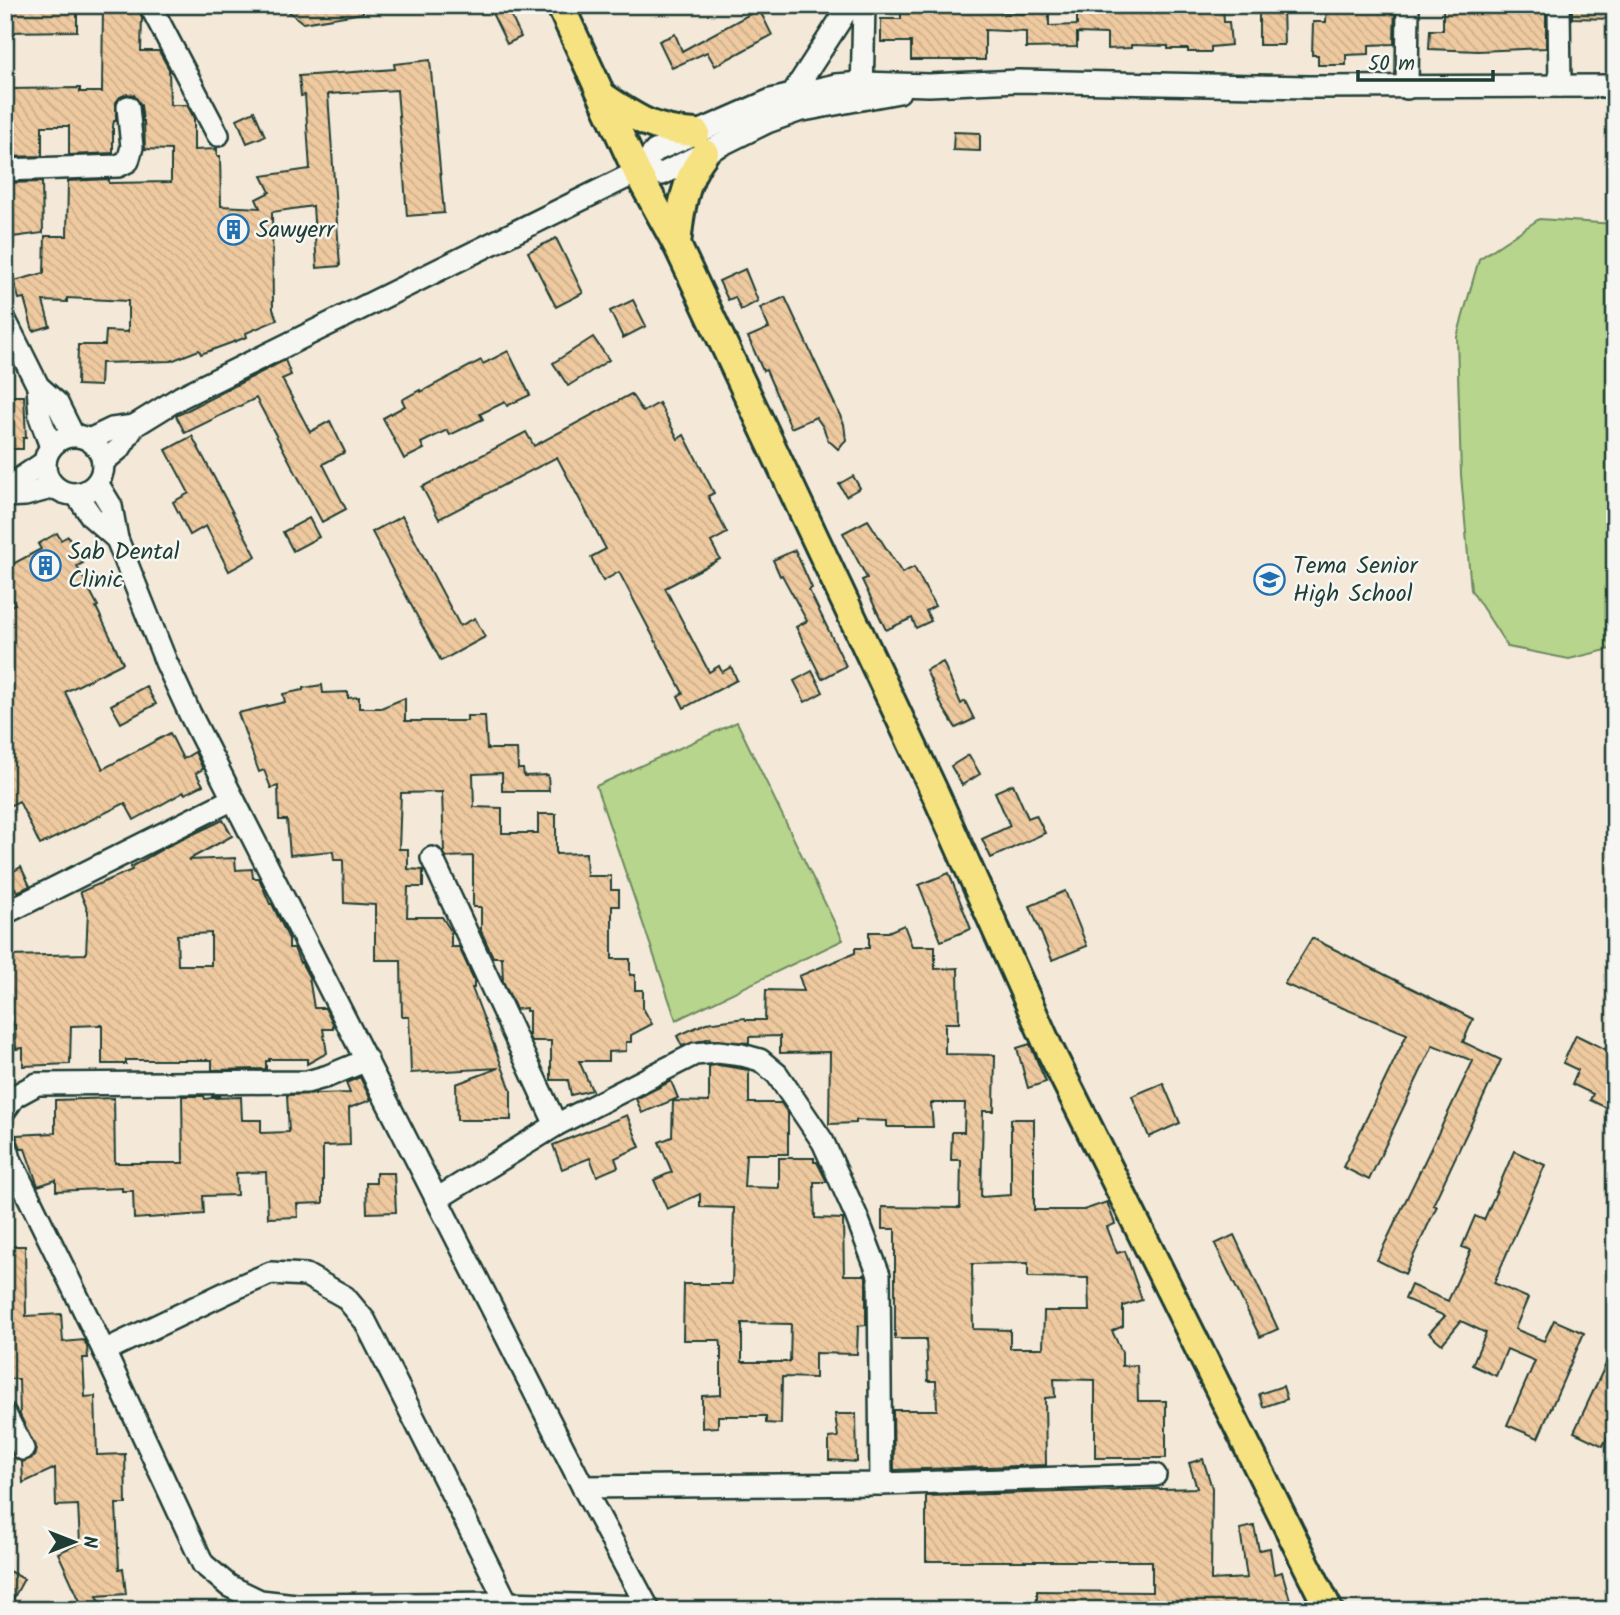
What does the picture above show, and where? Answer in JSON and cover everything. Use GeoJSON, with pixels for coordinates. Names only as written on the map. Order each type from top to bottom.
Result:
{"type":"FeatureCollection","features":[{"type":"Feature","properties":{"kind":"main road"},"geometry":{"type":"LineString","coordinates":[[560,5],[637,172],[677,246],[934,793],[1049,1048],[1329,1610]]}},
{"type":"Feature","properties":{"kind":"main road"},"geometry":{"type":"LineString","coordinates":[[603,96],[658,128],[700,143],[680,217],[677,246]]}},
{"type":"Feature","properties":{"kind":"street"},"geometry":{"type":"LineString","coordinates":[[150,5],[219,135]]}},
{"type":"Feature","properties":{"kind":"street"},"geometry":{"type":"LineString","coordinates":[[793,93],[850,5]]}},
{"type":"Feature","properties":{"kind":"street"},"geometry":{"type":"LineString","coordinates":[[862,91],[864,5]]}},
{"type":"Feature","properties":{"kind":"street"},"geometry":{"type":"LineString","coordinates":[[1407,88],[1408,5]]}},
{"type":"Feature","properties":{"kind":"street"},"geometry":{"type":"LineString","coordinates":[[1559,5],[1560,86]]}},
{"type":"Feature","properties":{"kind":"street"},"geometry":{"type":"LineString","coordinates":[[5,496],[20,478],[48,454],[57,441],[134,426],[181,397],[637,172],[655,151],[700,143],[862,91],[1018,81],[1407,88],[1615,86]]}},
{"type":"Feature","properties":{"kind":"street"},"geometry":{"type":"LineString","coordinates":[[700,143],[771,100],[836,85],[862,91]]}},
{"type":"Feature","properties":{"kind":"street"},"geometry":{"type":"LineString","coordinates":[[5,170],[118,166],[128,161],[132,147],[128,107]]}},
{"type":"Feature","properties":{"kind":"street"},"geometry":{"type":"LineString","coordinates":[[5,320],[38,386],[57,403],[81,438],[100,453],[102,473],[97,483],[87,490],[76,494],[65,492],[55,487],[47,475],[48,454],[40,417],[38,386]]}},
{"type":"Feature","properties":{"kind":"street"},"geometry":{"type":"LineString","coordinates":[[103,462],[120,448],[134,426]]}},
{"type":"Feature","properties":{"kind":"street"},"geometry":{"type":"LineString","coordinates":[[97,483],[111,506],[117,539],[166,662],[233,799],[583,1487],[648,1609]]}},
{"type":"Feature","properties":{"kind":"street"},"geometry":{"type":"LineString","coordinates":[[5,496],[25,495],[55,487]]}},
{"type":"Feature","properties":{"kind":"street"},"geometry":{"type":"LineString","coordinates":[[76,494],[92,517],[117,539]]}},
{"type":"Feature","properties":{"kind":"street"},"geometry":{"type":"LineString","coordinates":[[5,913],[233,799]]}},
{"type":"Feature","properties":{"kind":"street"},"geometry":{"type":"LineString","coordinates":[[432,858],[556,1125]]}},
{"type":"Feature","properties":{"kind":"street"},"geometry":{"type":"LineString","coordinates":[[437,1199],[556,1125],[695,1054],[718,1052],[760,1060],[777,1074],[823,1142],[879,1275],[881,1484]]}},
{"type":"Feature","properties":{"kind":"street"},"geometry":{"type":"LineString","coordinates":[[5,1110],[15,1096],[37,1084],[307,1082],[367,1060]]}},
{"type":"Feature","properties":{"kind":"street"},"geometry":{"type":"LineString","coordinates":[[5,1141],[10,1159],[104,1351],[203,1564],[229,1586],[260,1601],[296,1605],[376,1607],[507,1603],[648,1609]]}},
{"type":"Feature","properties":{"kind":"street"},"geometry":{"type":"LineString","coordinates":[[104,1351],[271,1273],[306,1275],[345,1297],[365,1321],[507,1603]]}},
{"type":"Feature","properties":{"kind":"street"},"geometry":{"type":"LineString","coordinates":[[5,1414],[23,1449]]}},
{"type":"Feature","properties":{"kind":"street"},"geometry":{"type":"LineString","coordinates":[[583,1487],[881,1484],[1154,1475]]}},
{"type":"Feature","properties":{"kind":"green space"},"geometry":{"type":"Polygon","coordinates":[[[1539,219],[1615,224],[1615,648],[1569,659],[1508,647],[1471,590],[1461,475],[1457,337],[1479,259],[1539,219]]]}},
{"type":"Feature","properties":{"kind":"green space"},"geometry":{"type":"Polygon","coordinates":[[[737,722],[843,940],[676,1020],[596,786],[737,722]]]}},
{"type":"Feature","properties":{"kind":"building"},"geometry":{"type":"Polygon","coordinates":[[[5,5],[73,5],[73,8],[77,8],[77,31],[5,32],[5,5]]]}},
{"type":"Feature","properties":{"kind":"building"},"geometry":{"type":"Polygon","coordinates":[[[103,5],[137,5],[142,18],[141,51],[159,51],[169,69],[170,105],[187,105],[194,118],[194,150],[217,149],[217,156],[220,156],[221,206],[260,208],[256,199],[270,192],[262,176],[310,169],[305,95],[301,96],[299,76],[395,69],[394,64],[430,60],[444,213],[407,216],[397,90],[328,94],[340,266],[317,268],[313,206],[272,212],[273,309],[277,320],[246,333],[247,337],[201,354],[199,350],[171,361],[101,363],[100,386],[77,385],[78,345],[105,345],[106,331],[128,332],[128,301],[67,298],[67,302],[43,301],[50,326],[33,331],[24,298],[19,299],[14,281],[44,273],[45,236],[67,236],[68,181],[109,179],[109,183],[171,182],[171,150],[145,149],[141,105],[134,95],[127,94],[116,102],[113,153],[69,155],[69,126],[42,126],[42,156],[5,157],[5,95],[9,89],[80,88],[80,92],[102,92],[103,5]]]}},
{"type":"Feature","properties":{"kind":"building"},"geometry":{"type":"Polygon","coordinates":[[[281,5],[362,5],[363,13],[303,23],[281,5]]]}},
{"type":"Feature","properties":{"kind":"building"},"geometry":{"type":"Polygon","coordinates":[[[506,5],[521,37],[507,44],[491,11],[506,5]]]}},
{"type":"Feature","properties":{"kind":"building"},"geometry":{"type":"Polygon","coordinates":[[[946,5],[967,5],[966,10],[1027,14],[1027,5],[1049,5],[1049,26],[1077,25],[1077,5],[1223,5],[1224,22],[1229,22],[1231,45],[1211,47],[1211,52],[1188,52],[1188,49],[1168,49],[1168,46],[1131,45],[1131,48],[1107,49],[1107,34],[1077,33],[1077,47],[1026,48],[1026,32],[985,30],[985,60],[911,60],[911,42],[881,42],[881,19],[901,19],[901,13],[946,13],[946,5]]]}},
{"type":"Feature","properties":{"kind":"building"},"geometry":{"type":"Polygon","coordinates":[[[1259,5],[1283,5],[1284,45],[1259,45],[1259,5]]]}},
{"type":"Feature","properties":{"kind":"building"},"geometry":{"type":"Polygon","coordinates":[[[1327,5],[1395,5],[1394,44],[1369,45],[1369,54],[1346,55],[1346,65],[1318,65],[1318,55],[1312,55],[1313,22],[1326,22],[1327,5]]]}},
{"type":"Feature","properties":{"kind":"building"},"geometry":{"type":"Polygon","coordinates":[[[1443,5],[1546,5],[1546,48],[1478,51],[1429,49],[1430,30],[1443,30],[1443,5]]]}},
{"type":"Feature","properties":{"kind":"building"},"geometry":{"type":"Polygon","coordinates":[[[1572,5],[1615,5],[1615,19],[1572,18],[1572,5]]]}},
{"type":"Feature","properties":{"kind":"building"},"geometry":{"type":"Polygon","coordinates":[[[759,9],[772,35],[715,66],[707,52],[672,68],[659,41],[675,34],[682,51],[759,9]]]}},
{"type":"Feature","properties":{"kind":"building"},"geometry":{"type":"Polygon","coordinates":[[[254,111],[265,136],[247,143],[237,119],[254,111]]]}},
{"type":"Feature","properties":{"kind":"building"},"geometry":{"type":"Polygon","coordinates":[[[954,132],[980,133],[980,151],[953,150],[954,132]]]}},
{"type":"Feature","properties":{"kind":"building"},"geometry":{"type":"Polygon","coordinates":[[[42,182],[43,233],[5,238],[5,183],[42,182]]]}},
{"type":"Feature","properties":{"kind":"building"},"geometry":{"type":"Polygon","coordinates":[[[556,238],[583,293],[556,307],[528,252],[556,238]]]}},
{"type":"Feature","properties":{"kind":"building"},"geometry":{"type":"Polygon","coordinates":[[[745,269],[758,301],[741,310],[735,297],[728,300],[719,281],[745,269]]]}},
{"type":"Feature","properties":{"kind":"building"},"geometry":{"type":"Polygon","coordinates":[[[785,297],[844,424],[846,440],[838,449],[828,440],[816,417],[791,428],[766,370],[763,371],[748,337],[769,328],[760,308],[785,297]]]}},
{"type":"Feature","properties":{"kind":"building"},"geometry":{"type":"Polygon","coordinates":[[[633,300],[646,326],[623,338],[610,311],[633,300]]]}},
{"type":"Feature","properties":{"kind":"building"},"geometry":{"type":"Polygon","coordinates":[[[593,337],[609,360],[568,386],[553,363],[593,337]]]}},
{"type":"Feature","properties":{"kind":"building"},"geometry":{"type":"Polygon","coordinates":[[[508,351],[530,395],[507,406],[505,402],[480,414],[483,419],[450,435],[447,430],[421,443],[424,449],[404,459],[383,418],[405,406],[402,400],[420,390],[421,392],[481,360],[483,364],[508,351]]]}},
{"type":"Feature","properties":{"kind":"building"},"geometry":{"type":"Polygon","coordinates":[[[285,360],[291,375],[282,379],[310,432],[330,421],[345,452],[323,464],[346,509],[322,522],[256,398],[185,433],[176,416],[285,360]]]}},
{"type":"Feature","properties":{"kind":"building"},"geometry":{"type":"Polygon","coordinates":[[[631,394],[643,412],[659,403],[678,439],[684,435],[714,493],[708,496],[727,533],[711,542],[720,559],[665,588],[709,672],[719,666],[722,672],[731,667],[737,680],[684,708],[678,696],[683,693],[619,572],[603,581],[591,557],[606,549],[557,457],[439,519],[422,487],[526,432],[534,446],[631,394]]]}},
{"type":"Feature","properties":{"kind":"building"},"geometry":{"type":"Polygon","coordinates":[[[5,396],[24,396],[26,438],[23,438],[23,449],[5,449],[5,396]]]}},
{"type":"Feature","properties":{"kind":"building"},"geometry":{"type":"Polygon","coordinates":[[[192,436],[256,556],[229,571],[206,526],[190,535],[173,502],[189,493],[166,450],[192,436]]]}},
{"type":"Feature","properties":{"kind":"building"},"geometry":{"type":"Polygon","coordinates":[[[853,476],[860,488],[846,496],[839,484],[853,476]]]}},
{"type":"Feature","properties":{"kind":"building"},"geometry":{"type":"Polygon","coordinates":[[[402,516],[460,626],[475,618],[485,637],[441,661],[372,532],[402,516]]]}},
{"type":"Feature","properties":{"kind":"building"},"geometry":{"type":"Polygon","coordinates":[[[309,518],[319,537],[293,551],[283,532],[309,518]]]}},
{"type":"Feature","properties":{"kind":"building"},"geometry":{"type":"Polygon","coordinates":[[[868,520],[902,573],[914,567],[935,606],[926,611],[931,621],[916,628],[912,618],[886,630],[862,580],[867,578],[843,533],[868,520]]]}},
{"type":"Feature","properties":{"kind":"building"},"geometry":{"type":"Polygon","coordinates":[[[57,533],[61,540],[68,536],[83,563],[77,566],[123,663],[65,692],[103,769],[170,733],[183,759],[195,752],[203,769],[196,773],[203,785],[185,794],[184,792],[134,820],[125,803],[40,845],[19,801],[5,808],[5,608],[15,604],[5,587],[5,568],[41,549],[38,544],[57,533]]]}},
{"type":"Feature","properties":{"kind":"building"},"geometry":{"type":"Polygon","coordinates":[[[795,550],[812,588],[809,590],[846,666],[822,679],[796,627],[807,621],[773,560],[795,550]]]}},
{"type":"Feature","properties":{"kind":"building"},"geometry":{"type":"Polygon","coordinates":[[[943,662],[961,704],[965,701],[974,719],[956,728],[942,706],[926,670],[943,662]]]}},
{"type":"Feature","properties":{"kind":"building"},"geometry":{"type":"Polygon","coordinates":[[[812,671],[823,692],[805,702],[794,681],[812,671]]]}},
{"type":"Feature","properties":{"kind":"building"},"geometry":{"type":"Polygon","coordinates":[[[322,685],[323,693],[348,692],[348,698],[359,697],[359,708],[381,708],[405,698],[405,721],[467,721],[467,716],[485,716],[487,749],[517,749],[518,769],[523,769],[524,776],[548,775],[549,791],[502,791],[502,773],[473,774],[474,807],[502,808],[502,833],[538,833],[538,814],[556,814],[556,854],[586,853],[587,876],[611,876],[611,890],[619,890],[619,906],[612,906],[612,959],[630,959],[630,975],[635,975],[635,990],[643,990],[643,1008],[652,1024],[631,1035],[631,1042],[626,1042],[626,1051],[608,1052],[608,1061],[579,1061],[592,1090],[571,1095],[568,1080],[551,1080],[551,1041],[531,1041],[529,1011],[526,1011],[526,1008],[516,1009],[503,981],[502,957],[493,957],[481,931],[481,907],[473,907],[473,856],[446,857],[444,853],[442,792],[401,793],[399,849],[408,849],[408,869],[423,870],[423,887],[408,887],[407,917],[442,917],[451,931],[451,947],[459,947],[474,980],[472,988],[511,1090],[511,1120],[457,1120],[456,1084],[499,1068],[411,1073],[409,1017],[402,1017],[401,960],[375,960],[375,905],[344,903],[343,860],[334,860],[333,851],[290,855],[287,820],[279,820],[278,786],[271,788],[264,770],[259,772],[238,713],[285,702],[283,694],[322,685]]]}},
{"type":"Feature","properties":{"kind":"building"},"geometry":{"type":"Polygon","coordinates":[[[146,686],[156,704],[121,723],[111,705],[146,686]]]}},
{"type":"Feature","properties":{"kind":"building"},"geometry":{"type":"Polygon","coordinates":[[[969,755],[980,774],[962,785],[951,766],[969,755]]]}},
{"type":"Feature","properties":{"kind":"building"},"geometry":{"type":"Polygon","coordinates":[[[1013,784],[1028,818],[1036,815],[1045,833],[991,858],[982,839],[1010,826],[995,792],[1013,784]]]}},
{"type":"Feature","properties":{"kind":"building"},"geometry":{"type":"Polygon","coordinates":[[[223,820],[232,836],[188,860],[235,858],[236,870],[252,869],[253,878],[259,878],[289,939],[289,948],[294,948],[309,977],[314,1008],[325,1008],[333,1024],[333,1029],[323,1029],[327,1053],[307,1064],[307,1059],[269,1059],[266,1061],[266,1069],[212,1070],[212,1060],[126,1060],[126,1064],[102,1064],[102,1025],[71,1026],[70,1064],[23,1066],[23,1048],[16,1049],[15,1025],[12,1025],[10,956],[86,954],[88,911],[80,892],[132,870],[131,867],[223,820]],[[211,933],[177,935],[178,965],[211,965],[211,933]]]}},
{"type":"Feature","properties":{"kind":"building"},"geometry":{"type":"Polygon","coordinates":[[[21,867],[30,886],[17,892],[15,888],[5,896],[5,876],[21,867]]]}},
{"type":"Feature","properties":{"kind":"building"},"geometry":{"type":"Polygon","coordinates":[[[949,873],[971,929],[941,941],[919,885],[949,873]]]}},
{"type":"Feature","properties":{"kind":"building"},"geometry":{"type":"Polygon","coordinates":[[[1065,891],[1087,946],[1052,960],[1030,906],[1065,891]]]}},
{"type":"Feature","properties":{"kind":"building"},"geometry":{"type":"Polygon","coordinates":[[[904,925],[912,946],[935,946],[935,969],[958,968],[959,1023],[945,1023],[945,1054],[995,1055],[994,1111],[983,1111],[981,1197],[1011,1195],[1011,1119],[1034,1119],[1034,1210],[1084,1210],[1107,1202],[1115,1224],[1107,1227],[1117,1253],[1125,1251],[1142,1300],[1123,1306],[1123,1326],[1112,1331],[1122,1352],[1122,1366],[1137,1365],[1138,1401],[1166,1401],[1166,1458],[1095,1458],[1095,1380],[1054,1379],[1055,1397],[1045,1398],[1046,1465],[894,1470],[893,1410],[937,1410],[936,1381],[928,1381],[926,1339],[895,1339],[895,1229],[882,1229],[882,1207],[960,1208],[961,1160],[951,1160],[952,1132],[964,1132],[965,1103],[931,1103],[933,1127],[887,1127],[887,1121],[856,1120],[856,1123],[829,1124],[830,1052],[780,1053],[780,1036],[749,1037],[749,1043],[710,1038],[682,1046],[677,1036],[706,1023],[745,1018],[765,1020],[766,990],[804,991],[799,976],[855,953],[855,948],[869,948],[869,932],[888,932],[904,925]],[[1028,1263],[972,1264],[973,1329],[1010,1330],[1010,1348],[1043,1348],[1044,1311],[1089,1311],[1088,1278],[1028,1277],[1028,1263]]]}},
{"type":"Feature","properties":{"kind":"building"},"geometry":{"type":"Polygon","coordinates":[[[1312,938],[1473,1019],[1463,1042],[1501,1060],[1433,1205],[1437,1206],[1405,1274],[1377,1260],[1473,1061],[1433,1045],[1369,1180],[1343,1167],[1407,1034],[1284,984],[1312,938]]]}},
{"type":"Feature","properties":{"kind":"building"},"geometry":{"type":"Polygon","coordinates":[[[1576,1035],[1615,1054],[1615,1112],[1590,1100],[1593,1094],[1572,1084],[1578,1070],[1563,1063],[1576,1035]]]}},
{"type":"Feature","properties":{"kind":"building"},"geometry":{"type":"Polygon","coordinates":[[[1030,1044],[1046,1082],[1028,1088],[1017,1048],[1030,1044]]]}},
{"type":"Feature","properties":{"kind":"building"},"geometry":{"type":"Polygon","coordinates":[[[709,1066],[749,1070],[749,1103],[781,1103],[788,1113],[788,1154],[746,1154],[744,1187],[779,1188],[779,1158],[814,1158],[827,1182],[814,1182],[815,1218],[843,1219],[844,1275],[866,1277],[866,1325],[858,1326],[857,1354],[815,1353],[815,1378],[782,1377],[781,1424],[766,1423],[766,1416],[718,1416],[718,1427],[702,1428],[702,1396],[721,1395],[720,1340],[683,1340],[684,1284],[732,1284],[734,1208],[700,1207],[700,1194],[667,1209],[654,1180],[672,1172],[659,1142],[672,1137],[673,1101],[709,1102],[709,1066]],[[742,1323],[742,1362],[790,1362],[791,1324],[742,1323]]]}},
{"type":"Feature","properties":{"kind":"building"},"geometry":{"type":"Polygon","coordinates":[[[360,1077],[371,1100],[349,1108],[350,1145],[323,1146],[323,1203],[297,1204],[298,1217],[268,1218],[266,1172],[236,1173],[237,1195],[203,1196],[204,1214],[134,1219],[133,1191],[122,1191],[122,1188],[56,1191],[56,1180],[38,1186],[25,1149],[21,1149],[16,1135],[55,1133],[55,1100],[114,1098],[115,1163],[183,1163],[182,1096],[204,1096],[205,1099],[212,1096],[241,1097],[242,1120],[261,1120],[261,1133],[289,1132],[287,1095],[350,1093],[346,1083],[360,1077]]]}},
{"type":"Feature","properties":{"kind":"building"},"geometry":{"type":"Polygon","coordinates":[[[671,1081],[678,1098],[642,1113],[636,1099],[671,1081]]]}},
{"type":"Feature","properties":{"kind":"building"},"geometry":{"type":"Polygon","coordinates":[[[1163,1083],[1180,1123],[1149,1137],[1132,1096],[1163,1083]]]}},
{"type":"Feature","properties":{"kind":"building"},"geometry":{"type":"Polygon","coordinates":[[[627,1115],[640,1147],[615,1158],[618,1167],[597,1176],[590,1158],[562,1169],[553,1145],[627,1115]]]}},
{"type":"Feature","properties":{"kind":"building"},"geometry":{"type":"Polygon","coordinates":[[[1514,1151],[1545,1165],[1494,1283],[1528,1298],[1515,1329],[1544,1341],[1554,1320],[1584,1333],[1538,1438],[1507,1425],[1535,1361],[1507,1349],[1496,1376],[1472,1365],[1486,1333],[1461,1321],[1442,1344],[1429,1333],[1445,1316],[1405,1299],[1411,1285],[1448,1301],[1471,1250],[1462,1247],[1475,1216],[1484,1220],[1514,1151]]]}},
{"type":"Feature","properties":{"kind":"building"},"geometry":{"type":"Polygon","coordinates":[[[376,1173],[394,1173],[396,1212],[367,1213],[366,1183],[376,1183],[376,1173]]]}},
{"type":"Feature","properties":{"kind":"building"},"geometry":{"type":"Polygon","coordinates":[[[1234,1235],[1278,1329],[1260,1337],[1215,1244],[1234,1235]]]}},
{"type":"Feature","properties":{"kind":"building"},"geometry":{"type":"Polygon","coordinates":[[[5,1246],[25,1246],[26,1316],[61,1314],[63,1342],[84,1340],[87,1346],[88,1358],[83,1358],[85,1397],[95,1396],[97,1455],[125,1454],[126,1504],[116,1504],[119,1569],[123,1568],[126,1594],[97,1596],[104,1610],[84,1610],[58,1553],[80,1543],[78,1505],[56,1506],[55,1468],[23,1483],[22,1462],[34,1457],[36,1449],[20,1415],[19,1379],[5,1379],[5,1246]]]}},
{"type":"Feature","properties":{"kind":"building"},"geometry":{"type":"Polygon","coordinates":[[[1615,1345],[1615,1422],[1603,1446],[1574,1432],[1615,1345]]]}},
{"type":"Feature","properties":{"kind":"building"},"geometry":{"type":"Polygon","coordinates":[[[1283,1386],[1287,1399],[1263,1407],[1259,1394],[1283,1386]]]}},
{"type":"Feature","properties":{"kind":"building"},"geometry":{"type":"Polygon","coordinates":[[[835,1414],[856,1414],[857,1462],[829,1460],[829,1438],[838,1437],[835,1414]]]}},
{"type":"Feature","properties":{"kind":"building"},"geometry":{"type":"Polygon","coordinates":[[[1203,1459],[1212,1488],[1211,1580],[1247,1578],[1240,1529],[1254,1526],[1259,1550],[1270,1548],[1274,1574],[1282,1572],[1293,1610],[1037,1610],[1037,1591],[1152,1592],[1152,1561],[926,1561],[926,1496],[1197,1488],[1189,1463],[1203,1459]]]}},
{"type":"Feature","properties":{"kind":"building"},"geometry":{"type":"Polygon","coordinates":[[[5,1569],[24,1579],[7,1610],[5,1610],[5,1569]]]}},
{"type":"Feature","properties":{"kind":"place","name":"Sawyerr"},"geometry":{"type":"Point","coordinates":[233,229]}},
{"type":"Feature","properties":{"kind":"place","name":"Sab Dental Clinic"},"geometry":{"type":"Point","coordinates":[45,565]}},
{"type":"Feature","properties":{"kind":"place","name":"Tema Senior High School"},"geometry":{"type":"Point","coordinates":[1270,579]}}]}
